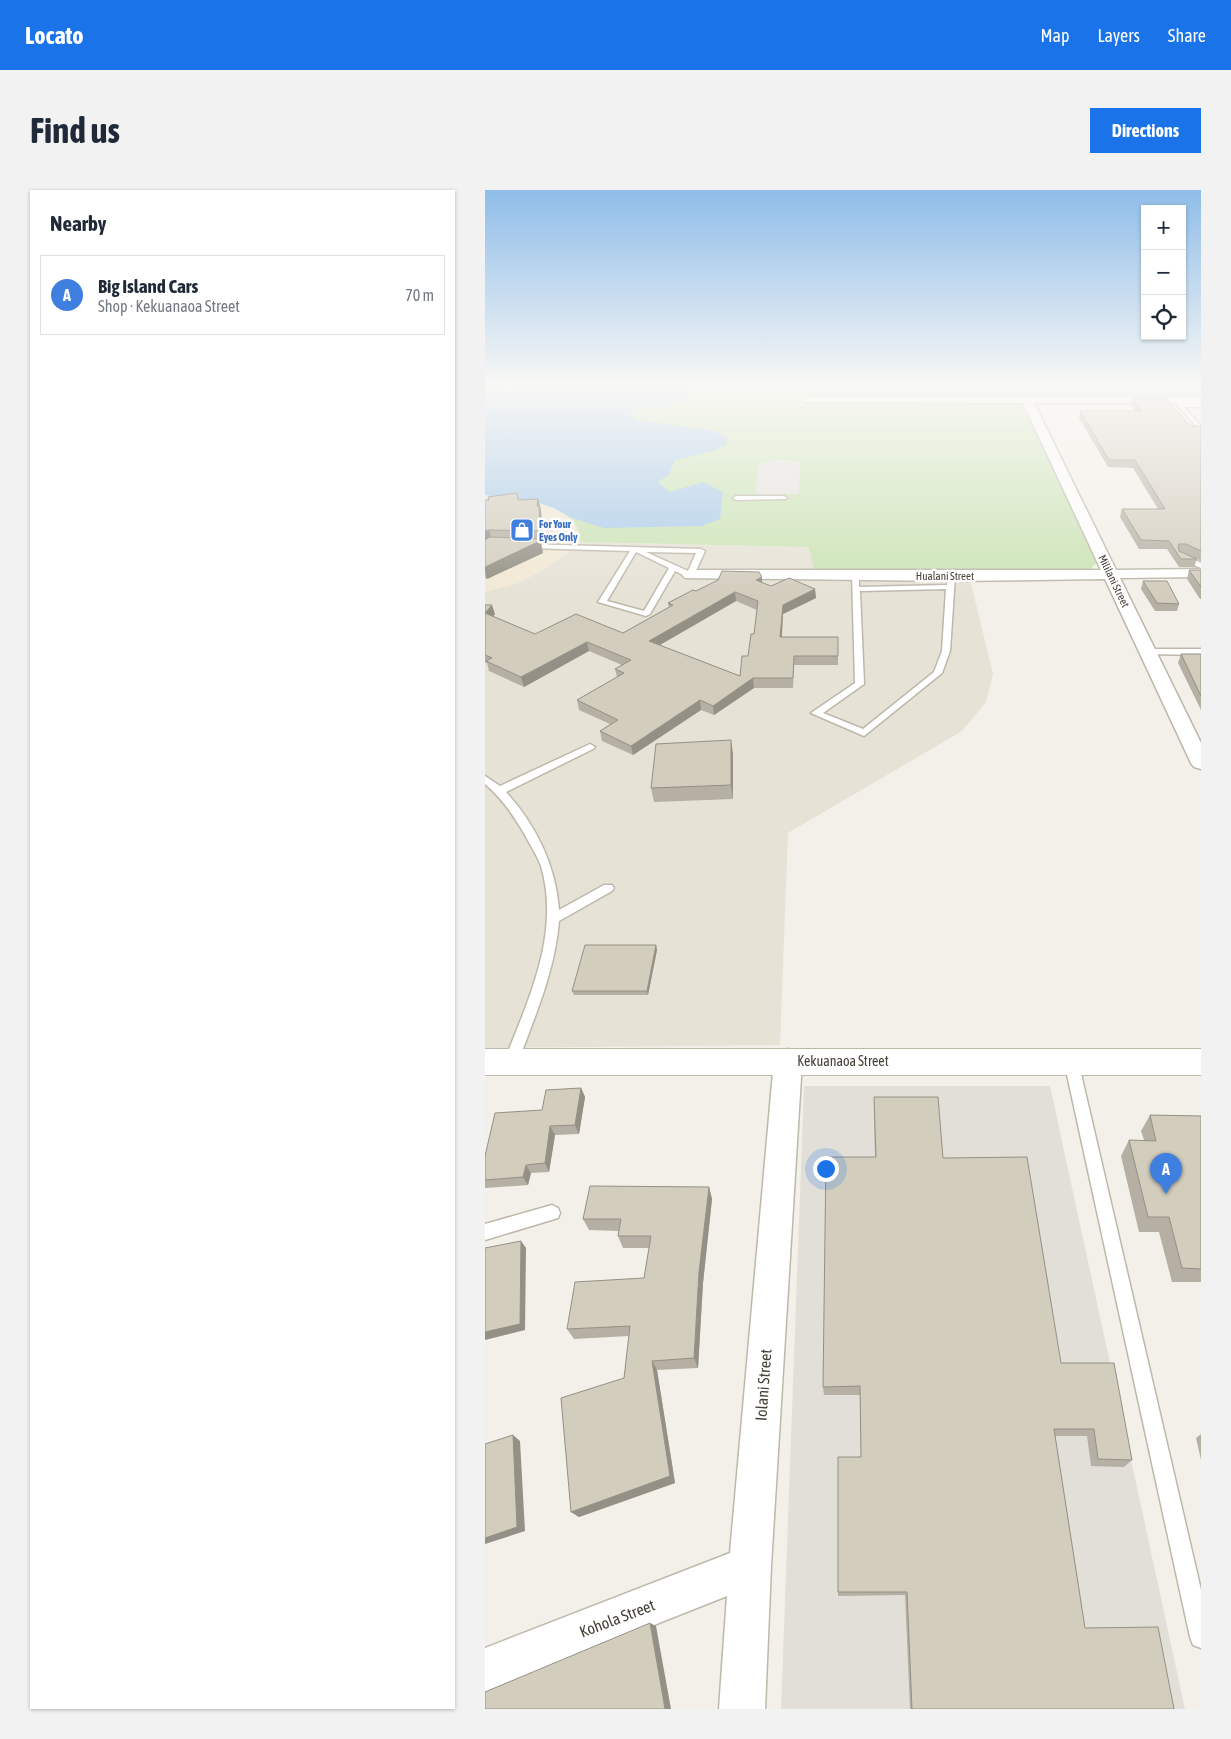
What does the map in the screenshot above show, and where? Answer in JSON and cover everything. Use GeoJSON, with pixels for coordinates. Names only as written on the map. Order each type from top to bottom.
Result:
{"type":"FeatureCollection","features":[{"type":"Feature","properties":{"kind":"street","name":"Mililani Street"},"geometry":{"type":"LineString","coordinates":[[1054,455],[1201,763]]}},
{"type":"Feature","properties":{"kind":"street","name":"Hualani Street"},"geometry":{"type":"LineString","coordinates":[[690,575],[856,582],[951,582],[1201,573]]}},
{"type":"Feature","properties":{"kind":"street","name":"Iolani Street"},"geometry":{"type":"LineString","coordinates":[[742,1709],[749,1566],[788,1061]]}},
{"type":"Feature","properties":{"kind":"street","name":"Kekuanaoa Street"},"geometry":{"type":"LineString","coordinates":[[498,1062],[1201,1062]]}},
{"type":"Feature","properties":{"kind":"street","name":"Kohola Street"},"geometry":{"type":"LineString","coordinates":[[485,1670],[749,1566]]}},
{"type":"Feature","properties":{"kind":"lane"},"geometry":{"type":"LineString","coordinates":[[736,498],[784,498]]}},
{"type":"Feature","properties":{"kind":"lane"},"geometry":{"type":"LineString","coordinates":[[520,546],[635,549],[701,551],[690,575],[635,549]]}},
{"type":"Feature","properties":{"kind":"lane"},"geometry":{"type":"LineString","coordinates":[[635,549],[602,602],[646,614],[673,567]]}},
{"type":"Feature","properties":{"kind":"lane"},"geometry":{"type":"LineString","coordinates":[[1180,556],[1201,566]]}},
{"type":"Feature","properties":{"kind":"lane"},"geometry":{"type":"LineString","coordinates":[[856,582],[860,684],[816,713],[864,733],[938,673],[946,651],[951,582]]}},
{"type":"Feature","properties":{"kind":"lane"},"geometry":{"type":"LineString","coordinates":[[1148,652],[1201,652]]}},
{"type":"Feature","properties":{"kind":"lane"},"geometry":{"type":"LineString","coordinates":[[501,790],[590,747]]}},
{"type":"Feature","properties":{"kind":"lane"},"geometry":{"type":"LineString","coordinates":[[485,779],[501,790],[522,820],[545,864],[553,893],[555,918],[546,967],[498,1062]]}},
{"type":"Feature","properties":{"kind":"lane"},"geometry":{"type":"LineString","coordinates":[[555,918],[608,888]]}},
{"type":"Feature","properties":{"kind":"lane"},"geometry":{"type":"LineString","coordinates":[[1071,1061],[1201,1637]]}},
{"type":"Feature","properties":{"kind":"lane"},"geometry":{"type":"LineString","coordinates":[[485,1232],[552,1213]]}},
{"type":"Feature","properties":{"kind":"shaded area"},"geometry":{"type":"Polygon","coordinates":[[[773,460],[789,460],[800,463],[799,494],[755,494],[759,464],[773,460]]]}},
{"type":"Feature","properties":{"kind":"shaded area"},"geometry":{"type":"Polygon","coordinates":[[[485,495],[532,501],[554,508],[569,517],[578,529],[580,542],[561,558],[539,572],[518,583],[485,592],[485,495]]]}},
{"type":"Feature","properties":{"kind":"shaded area"},"geometry":{"type":"Polygon","coordinates":[[[580,542],[810,547],[814,569],[968,571],[993,674],[986,702],[962,731],[788,833],[780,1045],[485,1048],[485,592],[518,583],[539,572],[561,558],[580,542]]]}},
{"type":"Feature","properties":{"kind":"shaded area"},"geometry":{"type":"Polygon","coordinates":[[[804,1086],[1050,1086],[1185,1709],[781,1709],[804,1086]]]}},
{"type":"Feature","properties":{"kind":"green space"},"geometry":{"type":"Polygon","coordinates":[[[485,455],[1046,455],[1099,561],[1088,571],[814,569],[809,547],[580,542],[579,531],[572,520],[563,512],[537,502],[485,495],[485,455]]]}},
{"type":"Feature","properties":{"kind":"water"},"geometry":{"type":"Polygon","coordinates":[[[485,455],[697,455],[675,460],[669,475],[658,482],[670,492],[703,482],[723,492],[720,519],[701,526],[604,528],[569,517],[554,508],[532,501],[485,495],[485,455]]]}},
{"type":"Feature","properties":{"kind":"building"},"geometry":{"type":"Polygon","coordinates":[[[1106,455],[1201,455],[1201,551],[1186,544],[1178,545],[1179,551],[1197,559],[1181,559],[1169,541],[1141,540],[1122,509],[1165,509],[1135,460],[1109,460],[1106,455]]]}},
{"type":"Feature","properties":{"kind":"building"},"geometry":{"type":"Polygon","coordinates":[[[517,493],[518,500],[538,499],[540,531],[485,531],[485,500],[489,500],[488,497],[517,493]]]}},
{"type":"Feature","properties":{"kind":"building"},"geometry":{"type":"Polygon","coordinates":[[[490,537],[540,539],[540,541],[485,567],[485,540],[490,537]]]}},
{"type":"Feature","properties":{"kind":"building"},"geometry":{"type":"Polygon","coordinates":[[[1189,570],[1201,570],[1201,587],[1189,570]]]}},
{"type":"Feature","properties":{"kind":"building"},"geometry":{"type":"Polygon","coordinates":[[[722,571],[759,572],[762,577],[756,580],[771,586],[789,578],[815,589],[783,605],[780,637],[838,637],[838,656],[794,656],[793,678],[753,678],[713,706],[700,700],[631,746],[600,731],[618,720],[577,700],[624,673],[615,669],[631,660],[587,642],[521,677],[486,661],[492,658],[485,655],[485,613],[535,634],[576,614],[623,633],[673,605],[668,603],[718,580],[722,571]],[[735,592],[649,641],[740,676],[742,656],[748,656],[751,634],[754,634],[758,601],[735,592]]]}},
{"type":"Feature","properties":{"kind":"building"},"geometry":{"type":"Polygon","coordinates":[[[1143,581],[1167,581],[1179,604],[1157,603],[1143,581]]]}},
{"type":"Feature","properties":{"kind":"building"},"geometry":{"type":"Polygon","coordinates":[[[485,605],[492,605],[485,613],[485,605]]]}},
{"type":"Feature","properties":{"kind":"building"},"geometry":{"type":"Polygon","coordinates":[[[1181,654],[1201,654],[1201,696],[1181,654]]]}},
{"type":"Feature","properties":{"kind":"building"},"geometry":{"type":"Polygon","coordinates":[[[731,740],[731,785],[651,788],[656,744],[731,740]]]}},
{"type":"Feature","properties":{"kind":"building"},"geometry":{"type":"Polygon","coordinates":[[[585,945],[656,945],[647,991],[572,991],[585,945]]]}},
{"type":"Feature","properties":{"kind":"building"},"geometry":{"type":"Polygon","coordinates":[[[581,1088],[575,1125],[550,1126],[545,1163],[526,1165],[523,1177],[485,1180],[485,1156],[495,1113],[542,1110],[546,1090],[581,1088]]]}},
{"type":"Feature","properties":{"kind":"building"},"geometry":{"type":"Polygon","coordinates":[[[874,1097],[938,1097],[943,1158],[1027,1157],[1061,1363],[1114,1363],[1132,1460],[1098,1459],[1094,1429],[1054,1429],[1085,1628],[1158,1627],[1174,1709],[912,1709],[907,1592],[838,1592],[838,1457],[861,1457],[860,1386],[823,1387],[826,1157],[876,1157],[874,1097]]]}},
{"type":"Feature","properties":{"kind":"building"},"geometry":{"type":"Polygon","coordinates":[[[1150,1115],[1201,1116],[1201,1269],[1182,1268],[1169,1217],[1148,1217],[1129,1140],[1156,1141],[1150,1115]]]}},
{"type":"Feature","properties":{"kind":"building"},"geometry":{"type":"Polygon","coordinates":[[[590,1186],[709,1187],[699,1272],[694,1358],[652,1361],[670,1476],[571,1512],[561,1398],[624,1378],[630,1326],[567,1329],[575,1282],[644,1278],[651,1236],[618,1236],[621,1219],[583,1219],[590,1186]]]}},
{"type":"Feature","properties":{"kind":"building"},"geometry":{"type":"Polygon","coordinates":[[[521,1241],[520,1324],[485,1332],[485,1248],[521,1241]]]}},
{"type":"Feature","properties":{"kind":"building"},"geometry":{"type":"Polygon","coordinates":[[[513,1435],[517,1527],[485,1538],[485,1444],[513,1435]]]}},
{"type":"Feature","properties":{"kind":"building"},"geometry":{"type":"Polygon","coordinates":[[[650,1623],[665,1709],[485,1709],[485,1692],[650,1623]]]}},
{"type":"Feature","properties":{"kind":"place","name":"For Your Eyes Only"},"geometry":{"type":"Point","coordinates":[522,530]}},
{"type":"Feature","properties":{"kind":"place","name":"Big Island Cars"},"geometry":{"type":"Point","coordinates":[1166,1194]}}]}
